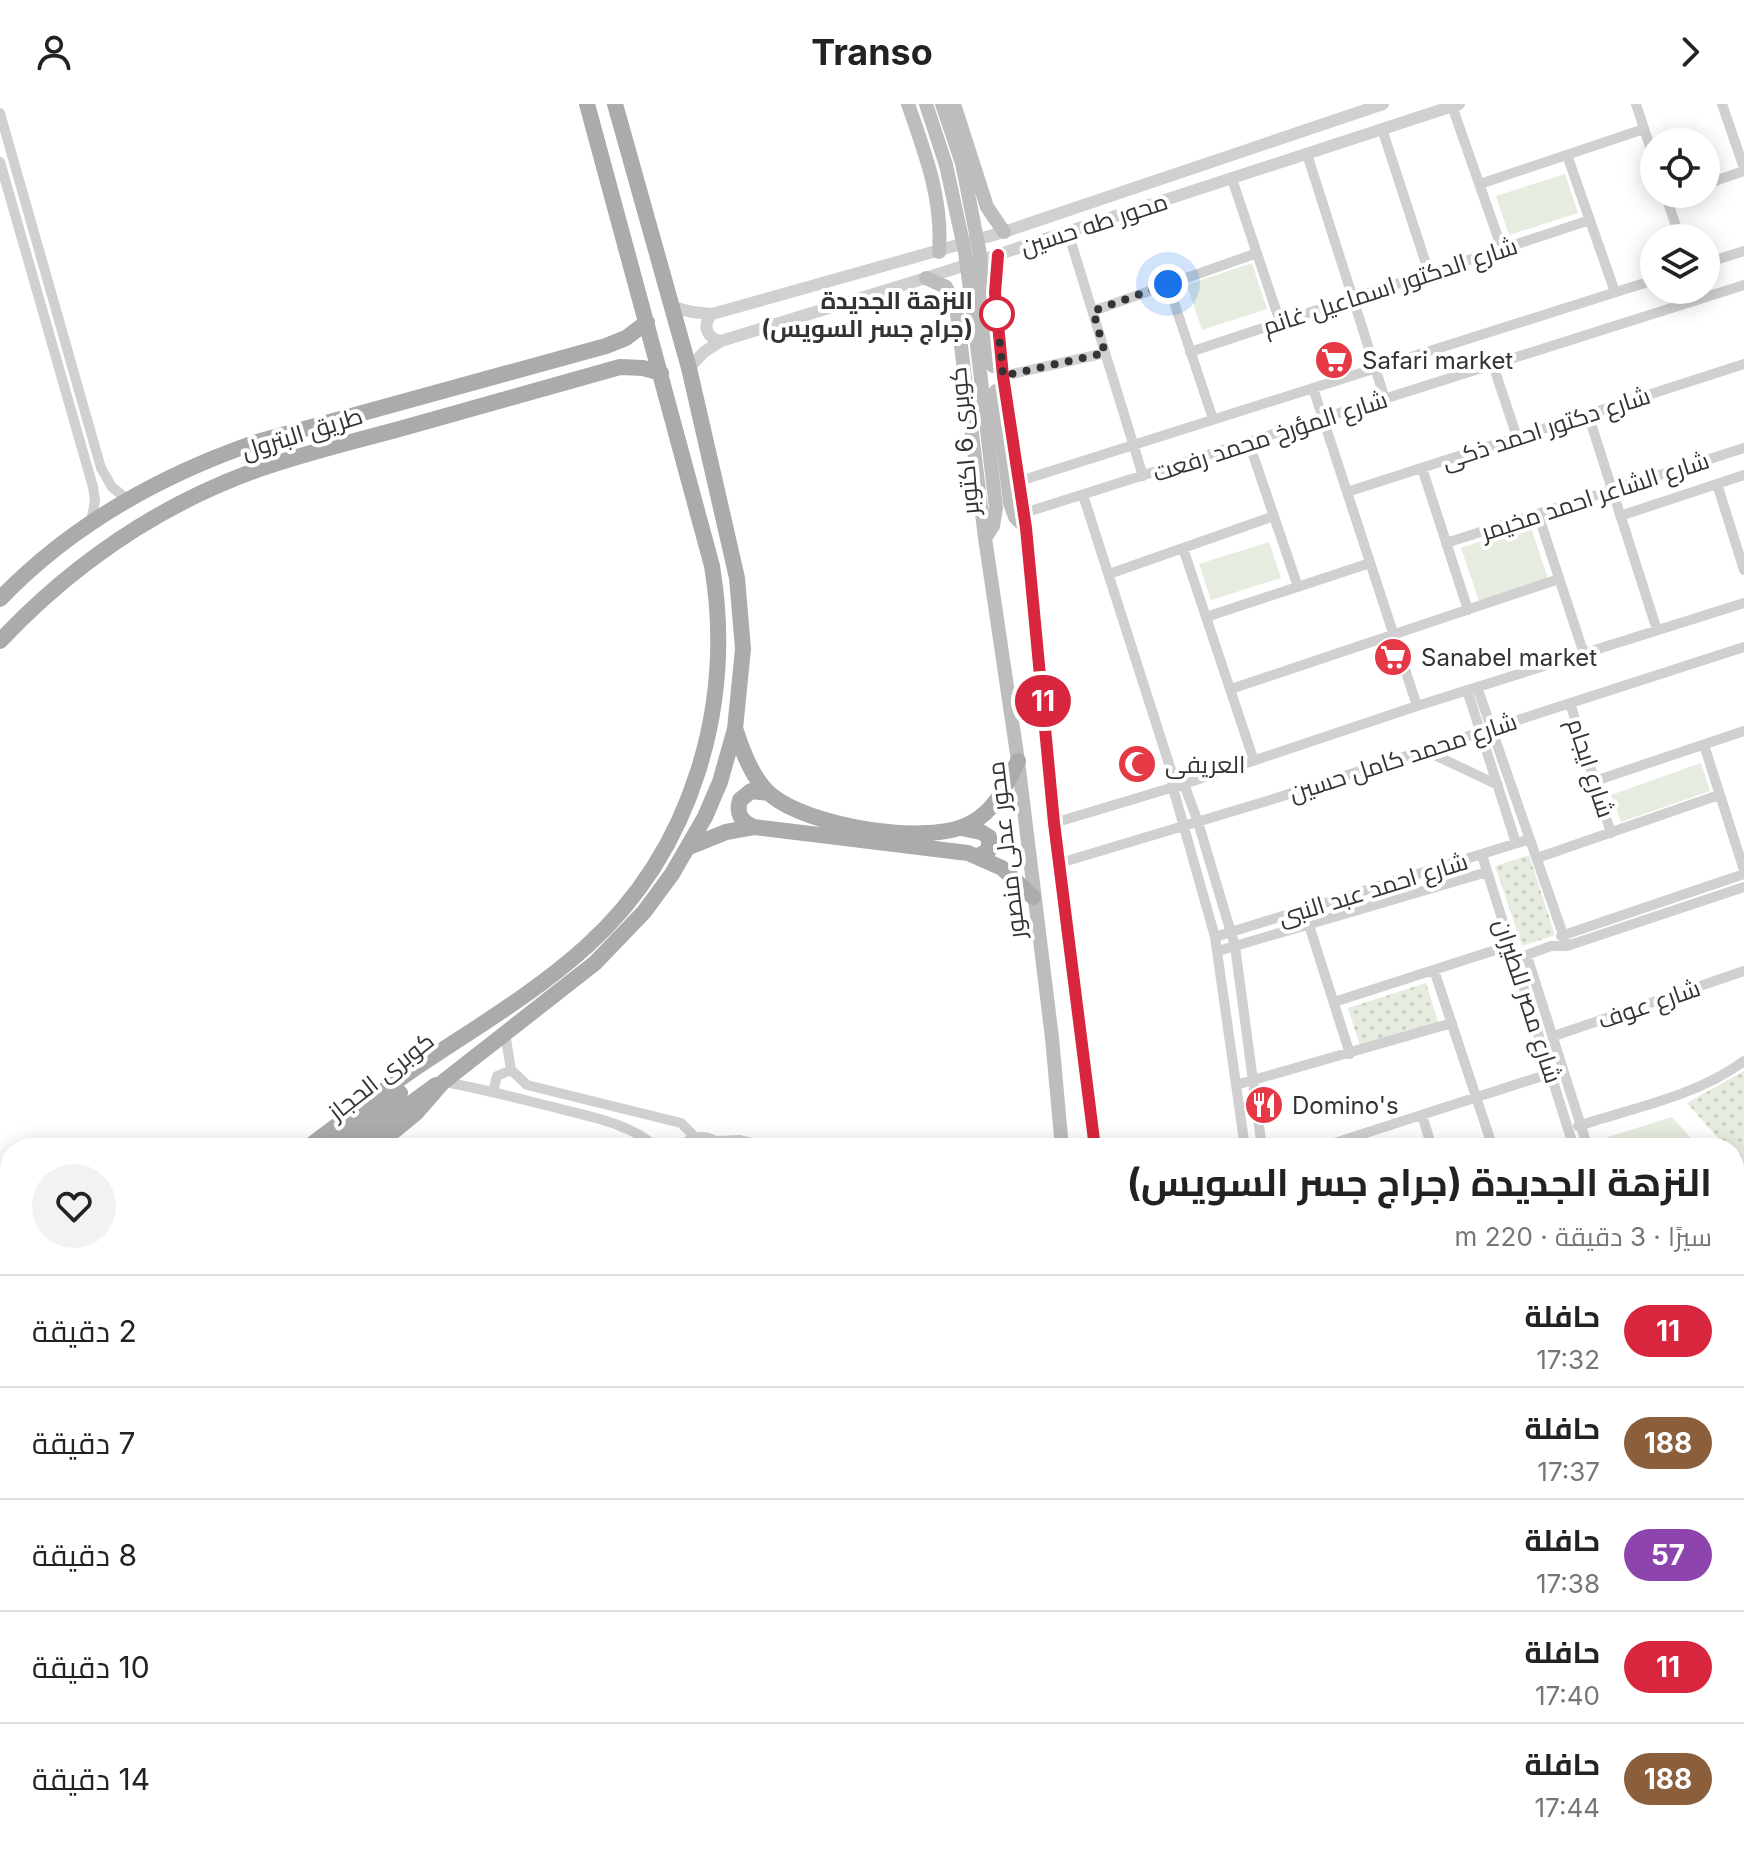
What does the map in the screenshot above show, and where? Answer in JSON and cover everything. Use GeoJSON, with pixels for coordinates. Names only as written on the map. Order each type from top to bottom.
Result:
{"type":"FeatureCollection","features":[{"type":"Feature","properties":{"kind":"main road"},"geometry":{"type":"LineString","coordinates":[[321,1138],[571,960],[620,912],[676,828],[705,752],[719,673],[717,592],[706,539],[587,104]]}},
{"type":"Feature","properties":{"kind":"main road"},"geometry":{"type":"LineString","coordinates":[[385,1138],[416,1113],[443,1082],[612,947],[658,894],[689,847],[720,782],[735,729],[743,649],[733,555],[689,368],[615,104]]}},
{"type":"Feature","properties":{"kind":"main road"},"geometry":{"type":"LineString","coordinates":[[908,104],[933,177],[939,210],[939,252]]}},
{"type":"Feature","properties":{"kind":"main road","name":"كوبرى 6 اكتوبر"},"geometry":{"type":"LineString","coordinates":[[926,104],[946,165],[979,310],[1010,503],[1015,517],[1025,520]]}},
{"type":"Feature","properties":{"kind":"main road","name":"كوبرى 6 اكتوبر"},"geometry":{"type":"LineString","coordinates":[[942,104],[962,163],[979,249],[979,310],[996,508],[993,526],[985,538]]}},
{"type":"Feature","properties":{"kind":"main road"},"geometry":{"type":"LineString","coordinates":[[954,104],[990,214],[1004,232]]}},
{"type":"Feature","properties":{"kind":"main road"},"geometry":{"type":"LineString","coordinates":[[939,210],[950,216],[968,215],[983,195]]}},
{"type":"Feature","properties":{"kind":"main road"},"geometry":{"type":"LineString","coordinates":[[998,255],[995,293],[1003,376],[1025,520],[1054,823],[1094,1138]]}},
{"type":"Feature","properties":{"kind":"main road"},"geometry":{"type":"LineString","coordinates":[[926,278],[942,283],[955,301],[973,288],[985,288],[995,293]]}},
{"type":"Feature","properties":{"kind":"main road","name":"محور عدلى منصور"},"geometry":{"type":"LineString","coordinates":[[955,301],[985,538],[1018,761],[1061,1138]]}},
{"type":"Feature","properties":{"kind":"main road","name":"طريق البترول"},"geometry":{"type":"LineString","coordinates":[[0,599],[43,559],[91,523],[154,484],[205,461],[286,434],[616,343],[647,322]]}},
{"type":"Feature","properties":{"kind":"main road"},"geometry":{"type":"LineString","coordinates":[[616,343],[625,354],[620,367]]}},
{"type":"Feature","properties":{"kind":"main road","name":"طريق البترول"},"geometry":{"type":"LineString","coordinates":[[0,641],[64,580],[129,533],[201,493],[252,472],[620,367],[661,373]]}},
{"type":"Feature","properties":{"kind":"main road"},"geometry":{"type":"LineString","coordinates":[[286,434],[294,458]]}},
{"type":"Feature","properties":{"kind":"main road"},"geometry":{"type":"LineString","coordinates":[[735,729],[745,757],[769,793],[785,805],[858,828],[924,832],[961,828],[981,832],[989,837],[989,850],[978,856]]}},
{"type":"Feature","properties":{"kind":"main road"},"geometry":{"type":"LineString","coordinates":[[961,828],[981,817],[996,802],[1018,761]]}},
{"type":"Feature","properties":{"kind":"main road"},"geometry":{"type":"LineString","coordinates":[[754,827],[742,820],[740,800],[751,791],[769,793]]}},
{"type":"Feature","properties":{"kind":"main road"},"geometry":{"type":"LineString","coordinates":[[689,847],[726,832],[754,827],[948,849],[978,856],[1002,868],[1033,897]]}},
{"type":"Feature","properties":{"kind":"main road","name":"كوبرى الحجاز"},"geometry":{"type":"LineString","coordinates":[[341,1138],[442,1061],[462,1040]]}},
{"type":"Feature","properties":{"kind":"main road","name":"كوبرى الحجاز"},"geometry":{"type":"LineString","coordinates":[[363,1138],[424,1091],[443,1082]]}},
{"type":"Feature","properties":{"kind":"street","name":"محور طه حسين"},"geometry":{"type":"LineString","coordinates":[[673,307],[712,314],[939,252],[1383,104]]}},
{"type":"Feature","properties":{"kind":"street"},"geometry":{"type":"LineString","coordinates":[[1636,104],[1644,128]]}},
{"type":"Feature","properties":{"kind":"street","name":"محور طه حسين"},"geometry":{"type":"LineString","coordinates":[[689,368],[704,352],[721,341],[998,255],[1456,105]]}},
{"type":"Feature","properties":{"kind":"street"},"geometry":{"type":"LineString","coordinates":[[1456,105],[1502,249]]}},
{"type":"Feature","properties":{"kind":"street"},"geometry":{"type":"LineString","coordinates":[[1720,178],[1744,169],[1724,105]]}},
{"type":"Feature","properties":{"kind":"street"},"geometry":{"type":"LineString","coordinates":[[0,113],[101,468],[112,487],[128,500]]}},
{"type":"Feature","properties":{"kind":"street"},"geometry":{"type":"LineString","coordinates":[[1382,129],[1429,273]]}},
{"type":"Feature","properties":{"kind":"street"},"geometry":{"type":"LineString","coordinates":[[1480,184],[1640,130]]}},
{"type":"Feature","properties":{"kind":"street"},"geometry":{"type":"LineString","coordinates":[[1307,154],[1385,399]]}},
{"type":"Feature","properties":{"kind":"street"},"geometry":{"type":"LineString","coordinates":[[1567,155],[1615,292]]}},
{"type":"Feature","properties":{"kind":"street"},"geometry":{"type":"LineString","coordinates":[[0,162],[95,501],[91,523]]}},
{"type":"Feature","properties":{"kind":"street"},"geometry":{"type":"LineString","coordinates":[[1232,179],[1280,322]]}},
{"type":"Feature","properties":{"kind":"street","name":"شارع الدكتور اسماعيل غانم"},"geometry":{"type":"LineString","coordinates":[[1190,352],[1590,220]]}},
{"type":"Feature","properties":{"kind":"street"},"geometry":{"type":"LineString","coordinates":[[1068,232],[1143,476]]}},
{"type":"Feature","properties":{"kind":"street"},"geometry":{"type":"LineString","coordinates":[[1720,259],[1744,251]]}},
{"type":"Feature","properties":{"kind":"street"},"geometry":{"type":"LineString","coordinates":[[1093,311],[1257,253]]}},
{"type":"Feature","properties":{"kind":"street"},"geometry":{"type":"LineString","coordinates":[[1168,284],[1213,419]]}},
{"type":"Feature","properties":{"kind":"street","name":"شارع المؤرخ محمد رفعت"},"geometry":{"type":"LineString","coordinates":[[1020,481],[1640,284]]}},
{"type":"Feature","properties":{"kind":"street","name":"شارع المؤرخ محمد رفعت"},"geometry":{"type":"LineString","coordinates":[[1720,290],[1744,285]]}},
{"type":"Feature","properties":{"kind":"street","name":"شارع المؤرخ محمد رفعت"},"geometry":{"type":"LineString","coordinates":[[1025,520],[1083,495],[1493,365],[1669,304]]}},
{"type":"Feature","properties":{"kind":"street"},"geometry":{"type":"LineString","coordinates":[[712,314],[707,319],[707,331],[711,337],[721,341]]}},
{"type":"Feature","properties":{"kind":"street"},"geometry":{"type":"LineString","coordinates":[[1003,376],[1105,353]]}},
{"type":"Feature","properties":{"kind":"street","name":"شارع دكتور احمد ذكى"},"geometry":{"type":"LineString","coordinates":[[1347,492],[1744,364]]}},
{"type":"Feature","properties":{"kind":"street"},"geometry":{"type":"LineString","coordinates":[[1493,365],[1517,437]]}},
{"type":"Feature","properties":{"kind":"street"},"geometry":{"type":"LineString","coordinates":[[1313,388],[1417,706]]}},
{"type":"Feature","properties":{"kind":"street"},"geometry":{"type":"LineString","coordinates":[[1588,414],[1657,630]]}},
{"type":"Feature","properties":{"kind":"street"},"geometry":{"type":"LineString","coordinates":[[1249,443],[1298,587]]}},
{"type":"Feature","properties":{"kind":"street","name":"شارع الشاعر احمد مخيمر"},"geometry":{"type":"LineString","coordinates":[[1446,543],[1744,448]]}},
{"type":"Feature","properties":{"kind":"street"},"geometry":{"type":"LineString","coordinates":[[1422,468],[1468,610]]}},
{"type":"Feature","properties":{"kind":"street","name":"شارع الشاعر احمد مخيمر"},"geometry":{"type":"LineString","coordinates":[[1620,516],[1744,475]]}},
{"type":"Feature","properties":{"kind":"street"},"geometry":{"type":"LineString","coordinates":[[1717,484],[1744,570]]}},
{"type":"Feature","properties":{"kind":"street"},"geometry":{"type":"LineString","coordinates":[[95,501],[108,496],[112,487]]}},
{"type":"Feature","properties":{"kind":"street"},"geometry":{"type":"LineString","coordinates":[[1083,495],[1171,770],[1198,822],[1232,933],[1261,1138]]}},
{"type":"Feature","properties":{"kind":"street"},"geometry":{"type":"LineString","coordinates":[[1538,514],[1584,654]]}},
{"type":"Feature","properties":{"kind":"street"},"geometry":{"type":"LineString","coordinates":[[1109,574],[1274,516]]}},
{"type":"Feature","properties":{"kind":"street"},"geometry":{"type":"LineString","coordinates":[[1183,548],[1254,761]]}},
{"type":"Feature","properties":{"kind":"street"},"geometry":{"type":"LineString","coordinates":[[1206,617],[1370,563]]}},
{"type":"Feature","properties":{"kind":"street"},"geometry":{"type":"LineString","coordinates":[[1231,689],[1559,579]]}},
{"type":"Feature","properties":{"kind":"street","name":"شارع محمد كامل حسين"},"geometry":{"type":"LineString","coordinates":[[1054,823],[1178,786],[1417,706],[1744,603]]}},
{"type":"Feature","properties":{"kind":"street","name":"شارع محمد كامل حسين"},"geometry":{"type":"LineString","coordinates":[[1060,863],[1184,827],[1744,647]]}},
{"type":"Feature","properties":{"kind":"street"},"geometry":{"type":"LineString","coordinates":[[1472,689],[1567,946]]}},
{"type":"Feature","properties":{"kind":"street","name":"شارع ايجام"},"geometry":{"type":"LineString","coordinates":[[1570,703],[1611,833]]}},
{"type":"Feature","properties":{"kind":"street"},"geometry":{"type":"LineString","coordinates":[[1486,730],[1498,785],[1516,843]]}},
{"type":"Feature","properties":{"kind":"street"},"geometry":{"type":"LineString","coordinates":[[1595,781],[1744,731]]}},
{"type":"Feature","properties":{"kind":"street"},"geometry":{"type":"LineString","coordinates":[[1551,946],[1563,934],[1744,872],[1704,745]]}},
{"type":"Feature","properties":{"kind":"street"},"geometry":{"type":"LineString","coordinates":[[1424,750],[1498,785]]}},
{"type":"Feature","properties":{"kind":"street"},"geometry":{"type":"LineString","coordinates":[[1178,786],[1184,827],[1218,951],[1244,1138]]}},
{"type":"Feature","properties":{"kind":"street"},"geometry":{"type":"LineString","coordinates":[[1537,858],[1719,795]]}},
{"type":"Feature","properties":{"kind":"street","name":"شارع احمد عبد النبى"},"geometry":{"type":"LineString","coordinates":[[1215,937],[1530,839]]}},
{"type":"Feature","properties":{"kind":"street","name":"شارع مصر للطيران"},"geometry":{"type":"LineString","coordinates":[[1482,855],[1511,945],[1522,958],[1554,1036],[1585,1138]]}},
{"type":"Feature","properties":{"kind":"street","name":"شارع احمد عبد النبى"},"geometry":{"type":"LineString","coordinates":[[1218,951],[1487,872]]}},
{"type":"Feature","properties":{"kind":"street"},"geometry":{"type":"LineString","coordinates":[[1522,958],[1551,946],[1567,946],[1744,887]]}},
{"type":"Feature","properties":{"kind":"street"},"geometry":{"type":"LineString","coordinates":[[1309,925],[1350,1054]]}},
{"type":"Feature","properties":{"kind":"street"},"geometry":{"type":"LineString","coordinates":[[1334,1002],[1511,945]]}},
{"type":"Feature","properties":{"kind":"street","name":"شارع مصر للطيران"},"geometry":{"type":"LineString","coordinates":[[1522,958],[1571,1138]]}},
{"type":"Feature","properties":{"kind":"street"},"geometry":{"type":"LineString","coordinates":[[1434,970],[1490,1138]]}},
{"type":"Feature","properties":{"kind":"street","name":"شارع عوف"},"geometry":{"type":"LineString","coordinates":[[1554,1036],[1744,971]]}},
{"type":"Feature","properties":{"kind":"street"},"geometry":{"type":"LineString","coordinates":[[1236,1085],[1452,1023]]}},
{"type":"Feature","properties":{"kind":"street"},"geometry":{"type":"LineString","coordinates":[[505,1033],[511,1070],[532,1088],[676,1122],[689,1128],[695,1137],[709,1138]]}},
{"type":"Feature","properties":{"kind":"street"},"geometry":{"type":"LineString","coordinates":[[1568,1129],[1699,1086],[1744,1061]]}},
{"type":"Feature","properties":{"kind":"street"},"geometry":{"type":"LineString","coordinates":[[493,1092],[497,1076],[511,1070]]}},
{"type":"Feature","properties":{"kind":"street"},"geometry":{"type":"LineString","coordinates":[[1350,1138],[1552,1073]]}},
{"type":"Feature","properties":{"kind":"street"},"geometry":{"type":"LineString","coordinates":[[443,1082],[613,1123],[644,1138]]}},
{"type":"Feature","properties":{"kind":"street"},"geometry":{"type":"LineString","coordinates":[[1422,1115],[1429,1138]]}},
{"type":"Feature","properties":{"kind":"shaded area"},"geometry":{"type":"Polygon","coordinates":[[[1565,174],[1578,213],[1509,235],[1496,196],[1565,174]]]}},
{"type":"Feature","properties":{"kind":"shaded area"},"geometry":{"type":"Polygon","coordinates":[[[1252,263],[1267,309],[1202,330],[1187,285],[1252,263]]]}},
{"type":"Feature","properties":{"kind":"shaded area"},"geometry":{"type":"Polygon","coordinates":[[[1530,525],[1548,578],[1479,601],[1461,548],[1530,525]]]}},
{"type":"Feature","properties":{"kind":"shaded area"},"geometry":{"type":"Polygon","coordinates":[[[1269,542],[1281,578],[1211,600],[1199,564],[1269,542]]]}},
{"type":"Feature","properties":{"kind":"shaded area"},"geometry":{"type":"Polygon","coordinates":[[[1701,763],[1710,791],[1621,822],[1611,795],[1701,763]]]}},
{"type":"Feature","properties":{"kind":"shaded area"},"geometry":{"type":"Polygon","coordinates":[[[1529,855],[1555,935],[1522,946],[1495,866],[1529,855]]]}},
{"type":"Feature","properties":{"kind":"shaded area"},"geometry":{"type":"Polygon","coordinates":[[[1426,983],[1438,1022],[1360,1046],[1348,1008],[1426,983]]]}},
{"type":"Feature","properties":{"kind":"shaded area"},"geometry":{"type":"Polygon","coordinates":[[[1744,1071],[1744,1138],[1718,1138],[1687,1103],[1744,1071]]]}},
{"type":"Feature","properties":{"kind":"shaded area"},"geometry":{"type":"Polygon","coordinates":[[[1672,1117],[1691,1138],[1608,1138],[1672,1117]]]}},
{"type":"Feature","properties":{"kind":"bus line","name":"11"},"geometry":{"type":"LineString","coordinates":[[998,255],[995,293],[1003,376],[1026,528],[1054,823],[1094,1138]]}},
{"type":"Feature","properties":{"kind":"place","name":"النزهة الجديدة (جراج جسر السويس)"},"geometry":{"type":"Point","coordinates":[997,314]}},
{"type":"Feature","properties":{"kind":"place","name":"Safari market"},"geometry":{"type":"Point","coordinates":[1334,360]}},
{"type":"Feature","properties":{"kind":"place","name":"Sanabel market"},"geometry":{"type":"Point","coordinates":[1393,657]}},
{"type":"Feature","properties":{"kind":"place","name":"العريفى"},"geometry":{"type":"Point","coordinates":[1137,764]}},
{"type":"Feature","properties":{"kind":"place","name":"Domino's"},"geometry":{"type":"Point","coordinates":[1264,1105]}},
{"type":"Feature","properties":{"kind":"route"},"geometry":{"type":"LineString","coordinates":[[997,314],[1003,376],[1105,353],[1093,311],[1168,284]]}}]}
